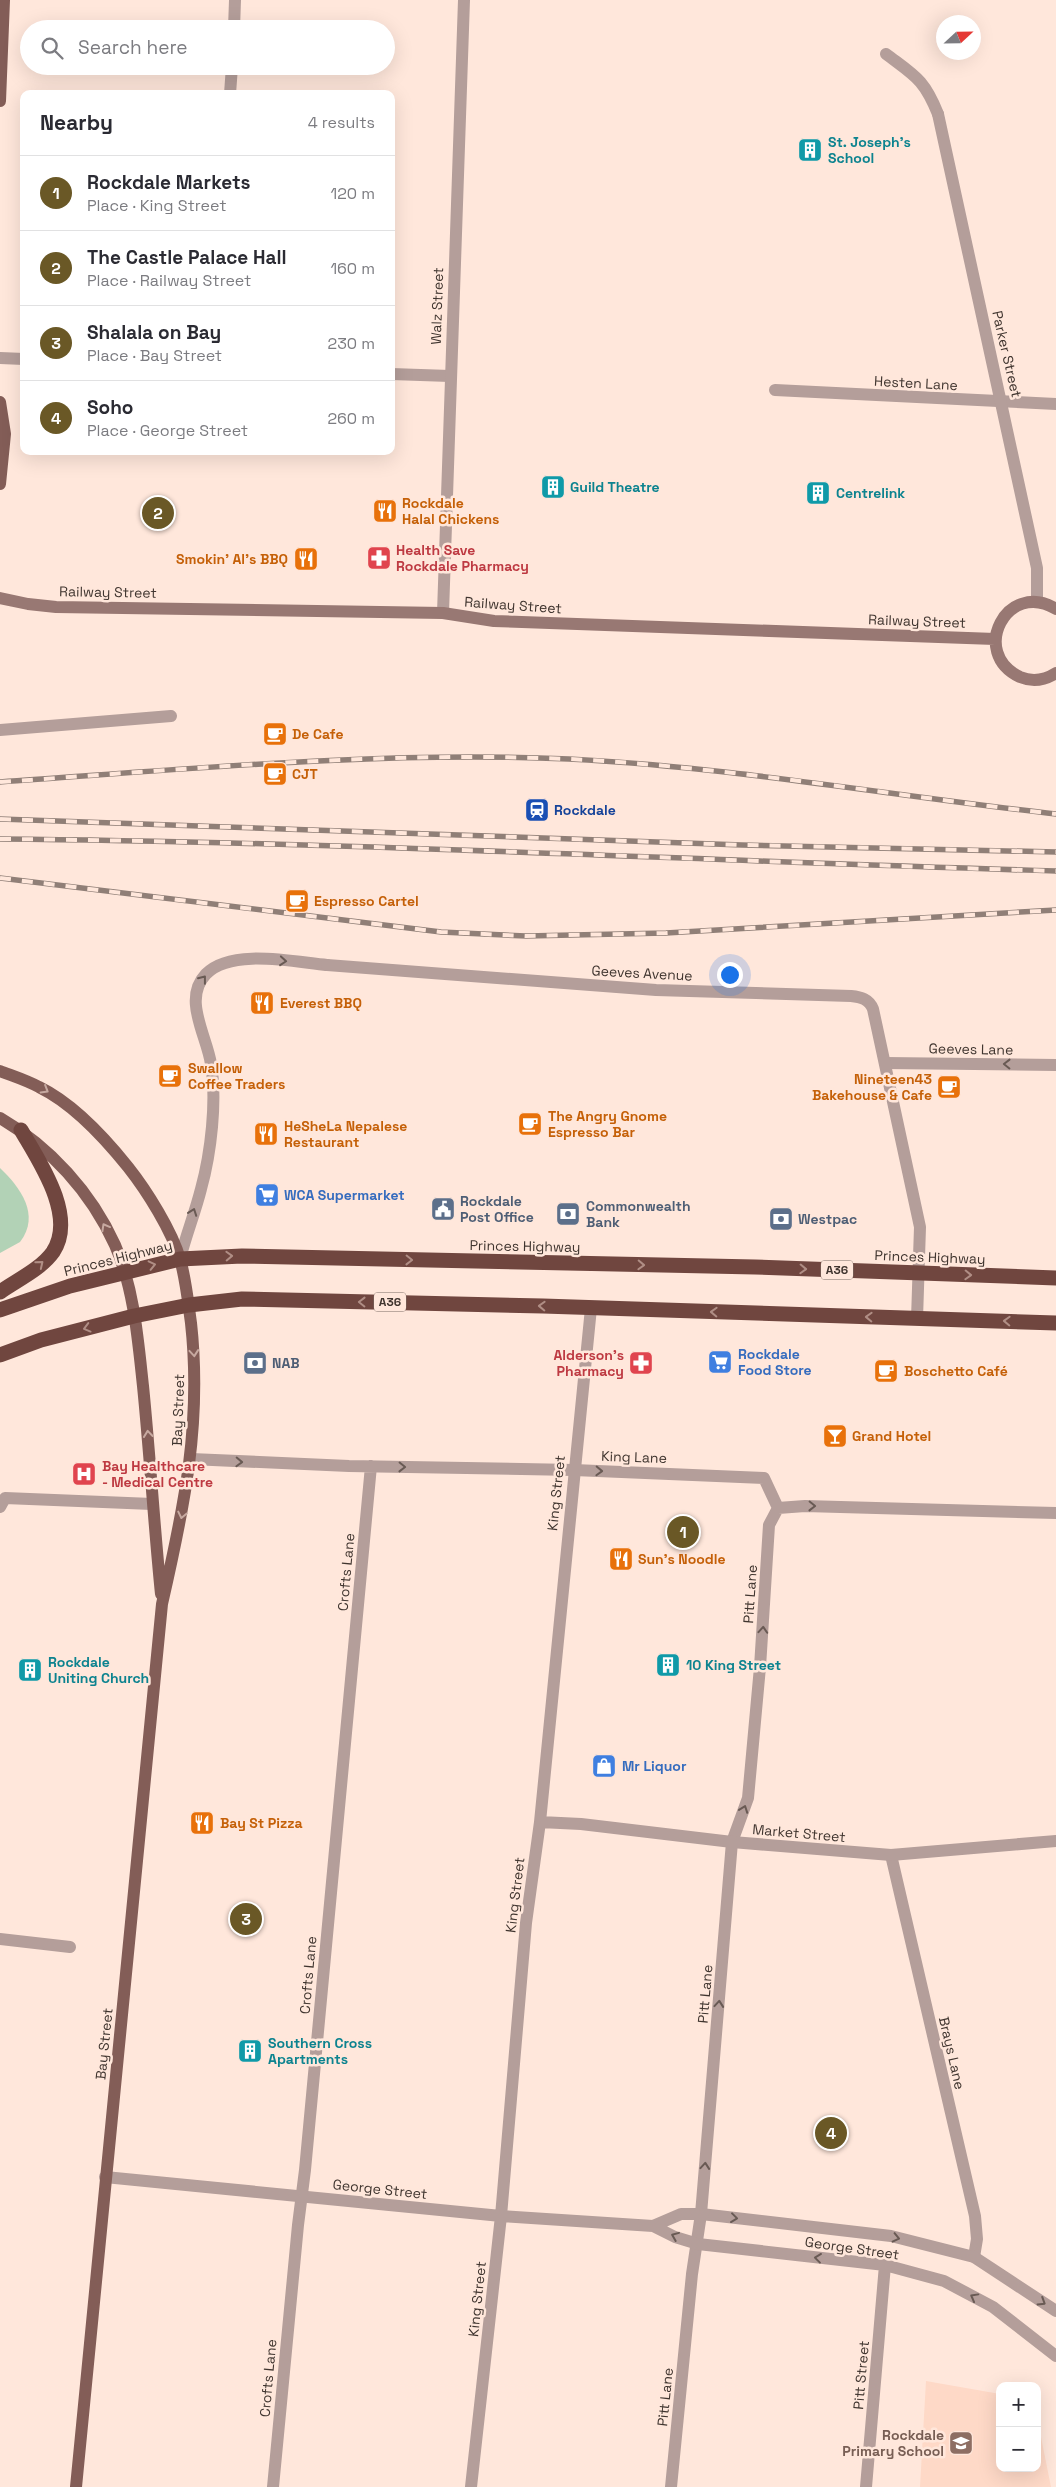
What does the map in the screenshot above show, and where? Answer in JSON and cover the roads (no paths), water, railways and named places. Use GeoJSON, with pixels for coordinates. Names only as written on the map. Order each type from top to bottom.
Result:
{"type":"FeatureCollection","features":[{"type":"Feature","properties":{"kind":"highway"},"geometry":{"type":"LineString","coordinates":[[0,1292],[42,1264],[53,1251],[58,1238],[58,1208],[55,1196],[48,1177],[21,1130]]}},
{"type":"Feature","properties":{"kind":"highway","name":"Princes Highway"},"geometry":{"type":"LineString","coordinates":[[0,1310],[70,1286],[124,1271],[180,1259],[252,1256],[755,1267],[1056,1278]]}},
{"type":"Feature","properties":{"kind":"highway","name":"A36"},"geometry":{"type":"LineString","coordinates":[[0,1355],[41,1340],[134,1316],[188,1305],[242,1299],[1056,1323]]}},
{"type":"Feature","properties":{"kind":"main road"},"geometry":{"type":"LineString","coordinates":[[0,101],[4,0]]}},
{"type":"Feature","properties":{"kind":"main road"},"geometry":{"type":"LineString","coordinates":[[0,402],[4,434],[0,484]]}},
{"type":"Feature","properties":{"kind":"main road","name":"Bay Street"},"geometry":{"type":"LineString","coordinates":[[0,1071],[39,1086],[60,1100],[113,1148],[148,1194],[180,1259],[194,1356],[196,1402],[191,1460],[184,1510],[162,1604],[76,2487]]}},
{"type":"Feature","properties":{"kind":"main road","name":"Bay Street"},"geometry":{"type":"LineString","coordinates":[[0,1118],[21,1130],[56,1160],[83,1192],[104,1225],[124,1271],[134,1316],[149,1446],[152,1504],[162,1604]]}},
{"type":"Feature","properties":{"kind":"street"},"geometry":{"type":"LineString","coordinates":[[234,20],[235,0]]}},
{"type":"Feature","properties":{"kind":"street","name":"Walz Street"},"geometry":{"type":"LineString","coordinates":[[443,613],[464,0]]}},
{"type":"Feature","properties":{"kind":"street","name":"Parker Street"},"geometry":{"type":"LineString","coordinates":[[886,54],[918,78],[928,90],[938,114],[1037,568],[1036,602]]}},
{"type":"Feature","properties":{"kind":"street"},"geometry":{"type":"LineString","coordinates":[[230,90],[231,75]]}},
{"type":"Feature","properties":{"kind":"street"},"geometry":{"type":"LineString","coordinates":[[0,358],[20,360]]}},
{"type":"Feature","properties":{"kind":"street"},"geometry":{"type":"LineString","coordinates":[[395,374],[450,376]]}},
{"type":"Feature","properties":{"kind":"street","name":"Hesten Lane"},"geometry":{"type":"LineString","coordinates":[[775,390],[1056,404]]}},
{"type":"Feature","properties":{"kind":"street","name":"Railway Street"},"geometry":{"type":"LineString","coordinates":[[0,598],[56,607],[443,613],[494,621],[995,639]]}},
{"type":"Feature","properties":{"kind":"street"},"geometry":{"type":"LineString","coordinates":[[1056,609],[1036,602],[1024,603],[1013,608],[997,627],[995,639],[997,653],[1003,664],[1013,674],[1025,679],[1038,680],[1056,673]]}},
{"type":"Feature","properties":{"kind":"street"},"geometry":{"type":"LineString","coordinates":[[0,730],[171,716]]}},
{"type":"Feature","properties":{"kind":"street","name":"Geeves Avenue"},"geometry":{"type":"LineString","coordinates":[[180,1259],[207,1162],[212,1107],[211,1065],[195,1004],[195,992],[206,974],[216,966],[239,959],[604,986],[859,997],[871,1003],[873,1009],[920,1227],[918,1319]]}},
{"type":"Feature","properties":{"kind":"street","name":"Geeves Lane"},"geometry":{"type":"LineString","coordinates":[[885,1063],[1056,1065]]}},
{"type":"Feature","properties":{"kind":"street","name":"King Street"},"geometry":{"type":"LineString","coordinates":[[471,2487],[501,2216],[526,1923],[540,1822],[591,1308]]}},
{"type":"Feature","properties":{"kind":"street","name":"King Lane"},"geometry":{"type":"LineString","coordinates":[[191,1460],[574,1470],[764,1478],[778,1508]]}},
{"type":"Feature","properties":{"kind":"street","name":"Crofts Lane"},"geometry":{"type":"LineString","coordinates":[[273,2487],[371,1466]]}},
{"type":"Feature","properties":{"kind":"street"},"geometry":{"type":"LineString","coordinates":[[0,1507],[5,1498],[152,1504]]}},
{"type":"Feature","properties":{"kind":"street"},"geometry":{"type":"LineString","coordinates":[[778,1508],[805,1506],[1056,1513]]}},
{"type":"Feature","properties":{"kind":"street","name":"Pitt Lane"},"geometry":{"type":"LineString","coordinates":[[671,2487],[692,2274],[701,2214],[732,1842],[748,1798],[760,1667],[769,1525],[778,1508]]}},
{"type":"Feature","properties":{"kind":"street","name":"Market Street"},"geometry":{"type":"LineString","coordinates":[[540,1822],[581,1824],[732,1842],[891,1856],[1056,1841]]}},
{"type":"Feature","properties":{"kind":"street","name":"Brays Lane"},"geometry":{"type":"LineString","coordinates":[[891,1856],[975,2216],[977,2239],[974,2257]]}},
{"type":"Feature","properties":{"kind":"street"},"geometry":{"type":"LineString","coordinates":[[0,1939],[70,1947]]}},
{"type":"Feature","properties":{"kind":"street","name":"George Street"},"geometry":{"type":"LineString","coordinates":[[105,2178],[501,2216],[653,2226],[674,2237],[698,2244],[885,2265],[944,2280],[993,2308],[1056,2356]]}},
{"type":"Feature","properties":{"kind":"street","name":"George Street"},"geometry":{"type":"LineString","coordinates":[[653,2226],[681,2214],[701,2214],[891,2236],[974,2257],[1056,2311]]}},
{"type":"Feature","properties":{"kind":"street","name":"Pitt Street"},"geometry":{"type":"LineString","coordinates":[[866,2487],[885,2265]]}},
{"type":"Feature","properties":{"kind":"railway"},"geometry":{"type":"LineString","coordinates":[[0,782],[356,759],[427,757],[569,759],[691,768],[1056,814]]}},
{"type":"Feature","properties":{"kind":"railway"},"geometry":{"type":"LineString","coordinates":[[0,819],[742,845],[1056,852]]}},
{"type":"Feature","properties":{"kind":"railway"},"geometry":{"type":"LineString","coordinates":[[0,839],[264,844],[1056,871]]}},
{"type":"Feature","properties":{"kind":"railway"},"geometry":{"type":"LineString","coordinates":[[0,878],[441,932],[526,936],[666,933],[1056,910]]}},
{"type":"Feature","properties":{"kind":"place","name":"St. Joseph's School"},"geometry":{"type":"Point","coordinates":[810,150]}},
{"type":"Feature","properties":{"kind":"place","name":"Guild Theatre"},"geometry":{"type":"Point","coordinates":[553,487]}},
{"type":"Feature","properties":{"kind":"place","name":"Centrelink"},"geometry":{"type":"Point","coordinates":[818,493]}},
{"type":"Feature","properties":{"kind":"place","name":"Rockdale Halal Chickens"},"geometry":{"type":"Point","coordinates":[385,511]}},
{"type":"Feature","properties":{"kind":"place","name":"The Castle Palace Hall"},"geometry":{"type":"Point","coordinates":[158,513]}},
{"type":"Feature","properties":{"kind":"place","name":"Health Save Rockdale Pharmacy"},"geometry":{"type":"Point","coordinates":[379,558]}},
{"type":"Feature","properties":{"kind":"place","name":"Smokin' Al's BBQ"},"geometry":{"type":"Point","coordinates":[306,559]}},
{"type":"Feature","properties":{"kind":"place","name":"De Cafe"},"geometry":{"type":"Point","coordinates":[275,734]}},
{"type":"Feature","properties":{"kind":"place","name":"CJT"},"geometry":{"type":"Point","coordinates":[275,774]}},
{"type":"Feature","properties":{"kind":"place","name":"Rockdale"},"geometry":{"type":"Point","coordinates":[537,810]}},
{"type":"Feature","properties":{"kind":"place","name":"Espresso Cartel"},"geometry":{"type":"Point","coordinates":[297,901]}},
{"type":"Feature","properties":{"kind":"place","name":"Everest BBQ"},"geometry":{"type":"Point","coordinates":[262,1003]}},
{"type":"Feature","properties":{"kind":"place","name":"Swallow Coffee Traders"},"geometry":{"type":"Point","coordinates":[170,1076]}},
{"type":"Feature","properties":{"kind":"place","name":"Nineteen43 Bakehouse & Cafe"},"geometry":{"type":"Point","coordinates":[949,1087]}},
{"type":"Feature","properties":{"kind":"place","name":"The Angry Gnome Espresso Bar"},"geometry":{"type":"Point","coordinates":[530,1124]}},
{"type":"Feature","properties":{"kind":"place","name":"HeSheLa Nepalese Restaurant"},"geometry":{"type":"Point","coordinates":[266,1134]}},
{"type":"Feature","properties":{"kind":"place","name":"WCA Supermarket"},"geometry":{"type":"Point","coordinates":[267,1195]}},
{"type":"Feature","properties":{"kind":"place","name":"Rockdale Post Office"},"geometry":{"type":"Point","coordinates":[443,1209]}},
{"type":"Feature","properties":{"kind":"place","name":"Commonwealth Bank"},"geometry":{"type":"Point","coordinates":[568,1214]}},
{"type":"Feature","properties":{"kind":"place","name":"Westpac"},"geometry":{"type":"Point","coordinates":[781,1219]}},
{"type":"Feature","properties":{"kind":"place","name":"Rockdale Food Store"},"geometry":{"type":"Point","coordinates":[720,1362]}},
{"type":"Feature","properties":{"kind":"place","name":"NAB"},"geometry":{"type":"Point","coordinates":[255,1363]}},
{"type":"Feature","properties":{"kind":"place","name":"Alderson's Pharmacy"},"geometry":{"type":"Point","coordinates":[641,1363]}},
{"type":"Feature","properties":{"kind":"place","name":"Boschetto Café"},"geometry":{"type":"Point","coordinates":[886,1371]}},
{"type":"Feature","properties":{"kind":"place","name":"Grand Hotel"},"geometry":{"type":"Point","coordinates":[835,1436]}},
{"type":"Feature","properties":{"kind":"place","name":"Bay Healthcare - Medical Centre"},"geometry":{"type":"Point","coordinates":[84,1474]}},
{"type":"Feature","properties":{"kind":"place","name":"Rockdale Markets"},"geometry":{"type":"Point","coordinates":[683,1532]}},
{"type":"Feature","properties":{"kind":"place","name":"Sun's Noodle"},"geometry":{"type":"Point","coordinates":[621,1559]}},
{"type":"Feature","properties":{"kind":"place","name":"10 King Street"},"geometry":{"type":"Point","coordinates":[668,1665]}},
{"type":"Feature","properties":{"kind":"place","name":"Rockdale Uniting Church"},"geometry":{"type":"Point","coordinates":[30,1670]}},
{"type":"Feature","properties":{"kind":"place","name":"Mr Liquor"},"geometry":{"type":"Point","coordinates":[604,1766]}},
{"type":"Feature","properties":{"kind":"place","name":"Bay St Pizza"},"geometry":{"type":"Point","coordinates":[202,1823]}},
{"type":"Feature","properties":{"kind":"place","name":"Shalala on Bay"},"geometry":{"type":"Point","coordinates":[246,1919]}},
{"type":"Feature","properties":{"kind":"place","name":"Southern Cross Apartments"},"geometry":{"type":"Point","coordinates":[250,2051]}},
{"type":"Feature","properties":{"kind":"place","name":"Soho"},"geometry":{"type":"Point","coordinates":[831,2133]}},
{"type":"Feature","properties":{"kind":"place","name":"Rockdale Primary School"},"geometry":{"type":"Point","coordinates":[961,2443]}}]}
